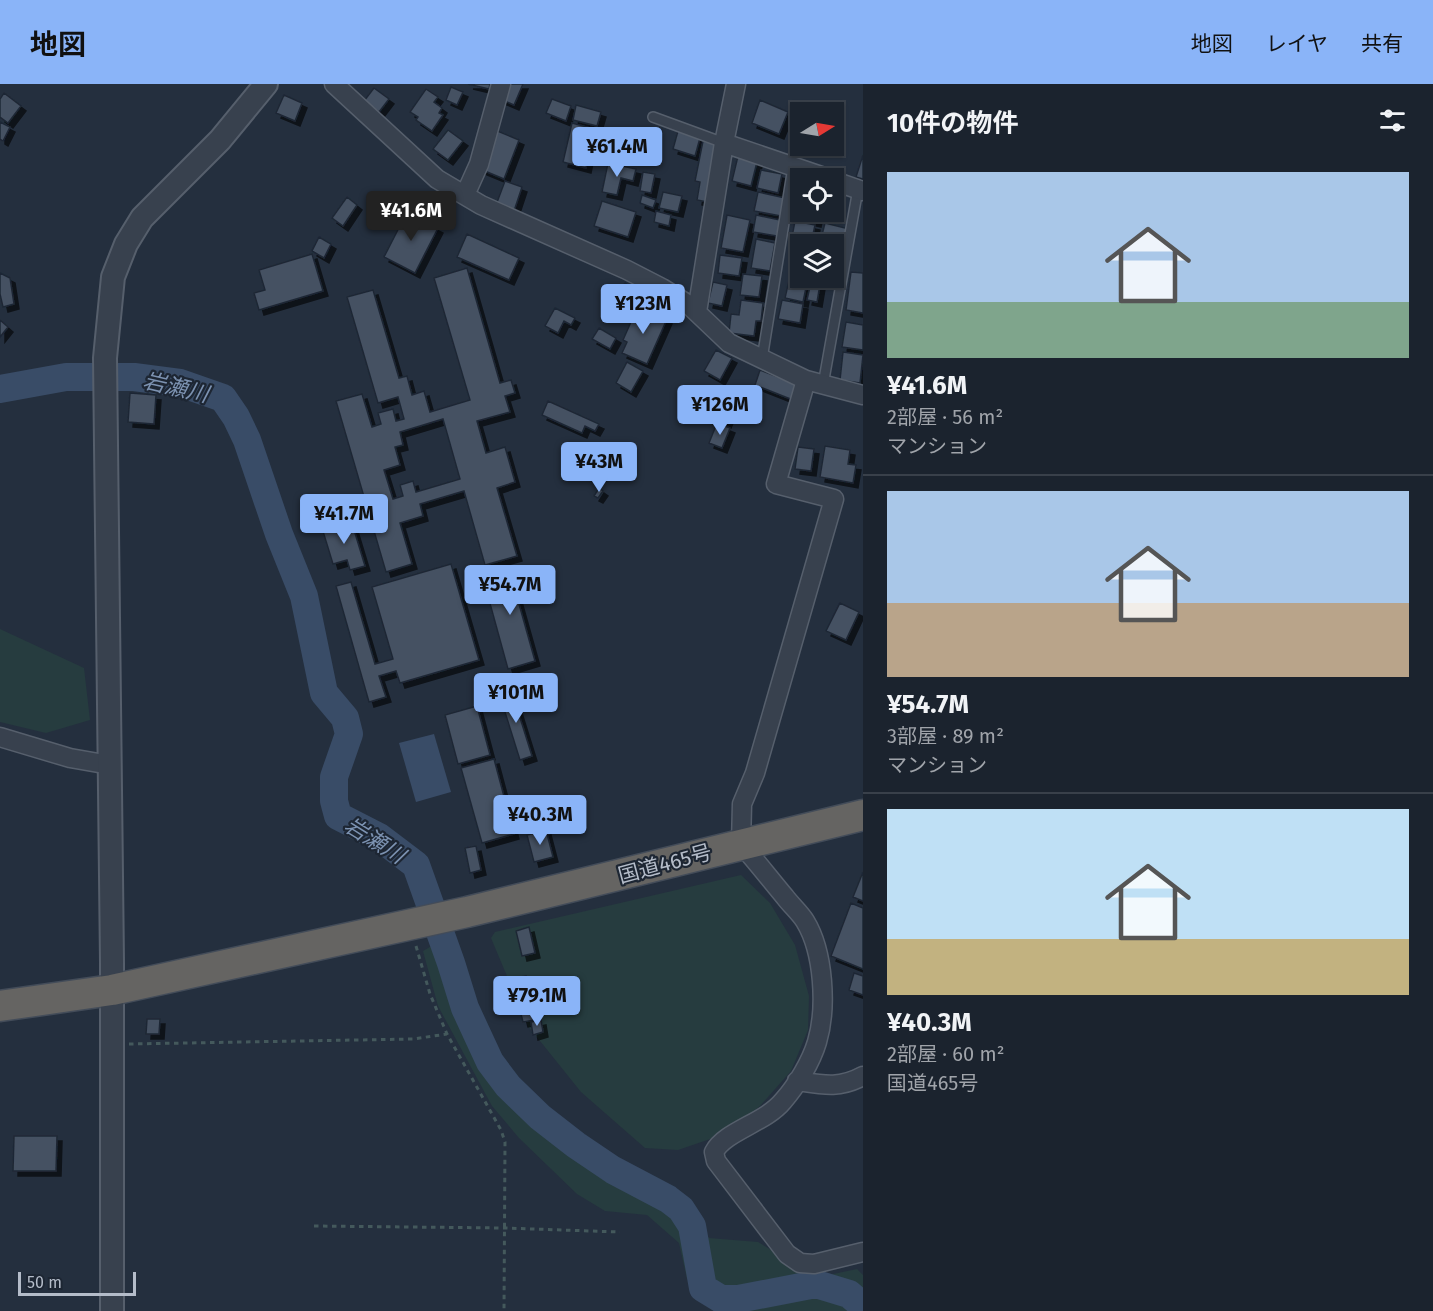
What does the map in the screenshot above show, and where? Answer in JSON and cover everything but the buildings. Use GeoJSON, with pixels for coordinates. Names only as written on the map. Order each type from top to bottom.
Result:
{"type":"FeatureCollection","features":[{"type":"Feature","properties":{"kind":"highway","name":"国道465号"},"geometry":{"type":"LineString","coordinates":[[0,1006],[112,990],[467,912],[863,815]]}},
{"type":"Feature","properties":{"kind":"street"},"geometry":{"type":"LineString","coordinates":[[112,1311],[112,990],[105,358],[112,277],[126,244],[142,218],[220,140],[266,84]]}},
{"type":"Feature","properties":{"kind":"street"},"geometry":{"type":"LineString","coordinates":[[334,84],[437,179],[481,206],[627,270],[662,288],[697,312],[729,343],[814,382],[863,395]]}},
{"type":"Feature","properties":{"kind":"street"},"geometry":{"type":"LineString","coordinates":[[465,195],[479,164],[501,84]]}},
{"type":"Feature","properties":{"kind":"street"},"geometry":{"type":"LineString","coordinates":[[697,312],[724,143],[736,84]]}},
{"type":"Feature","properties":{"kind":"street"},"geometry":{"type":"LineString","coordinates":[[724,143],[796,168]]}},
{"type":"Feature","properties":{"kind":"street"},"geometry":{"type":"LineString","coordinates":[[844,184],[860,190]]}},
{"type":"Feature","properties":{"kind":"street"},"geometry":{"type":"LineString","coordinates":[[814,382],[776,484],[834,499],[755,773],[742,804],[741,844],[805,921],[816,948],[822,980],[822,1010],[817,1042],[797,1081],[782,1102],[762,1120],[719,1142],[714,1152],[716,1161],[787,1254],[800,1263],[814,1264],[863,1252]]}},
{"type":"Feature","properties":{"kind":"street"},"geometry":{"type":"LineString","coordinates":[[0,737],[70,758],[110,765]]}},
{"type":"Feature","properties":{"kind":"street"},"geometry":{"type":"LineString","coordinates":[[797,1081],[835,1086],[847,1084],[863,1076]]}},
{"type":"Feature","properties":{"kind":"lane"},"geometry":{"type":"LineString","coordinates":[[653,117],[724,143]]}},
{"type":"Feature","properties":{"kind":"lane"},"geometry":{"type":"LineString","coordinates":[[762,359],[793,167]]}},
{"type":"Feature","properties":{"kind":"lane"},"geometry":{"type":"LineString","coordinates":[[814,382],[860,190]]}},
{"type":"Feature","properties":{"kind":"path"},"geometry":{"type":"LineString","coordinates":[[412,924],[430,994],[447,1034],[501,1130],[505,1142],[504,1311]]}},
{"type":"Feature","properties":{"kind":"path"},"geometry":{"type":"LineString","coordinates":[[112,1045],[413,1039],[447,1034]]}},
{"type":"Feature","properties":{"kind":"path"},"geometry":{"type":"LineString","coordinates":[[314,1226],[504,1228],[621,1233]]}},
{"type":"Feature","properties":{"kind":"green space"},"geometry":{"type":"Polygon","coordinates":[[[0,629],[84,668],[90,720],[46,733],[0,722],[0,629]]]}},
{"type":"Feature","properties":{"kind":"green space"},"geometry":{"type":"Polygon","coordinates":[[[741,875],[770,903],[795,945],[809,996],[808,1030],[791,1071],[760,1106],[722,1135],[678,1150],[645,1148],[581,1092],[528,1026],[491,938],[495,932],[741,875]]]}},
{"type":"Feature","properties":{"kind":"green space"},"geometry":{"type":"Polygon","coordinates":[[[435,944],[446,953],[495,1057],[528,1105],[580,1154],[625,1182],[661,1193],[692,1216],[709,1238],[758,1242],[778,1254],[800,1275],[819,1277],[857,1269],[863,1275],[863,1311],[714,1311],[687,1279],[679,1243],[647,1215],[605,1211],[577,1194],[519,1138],[492,1106],[438,1006],[423,951],[435,944]]]}},
{"type":"Feature","properties":{"kind":"water"},"geometry":{"type":"Polygon","coordinates":[[[434,734],[451,792],[416,802],[399,743],[434,734]]]}},
{"type":"Feature","properties":{"kind":"waterway","name":"岩瀬川"},"geometry":{"type":"LineString","coordinates":[[0,389],[66,377],[134,377],[180,383],[223,398],[236,417],[247,440],[279,534],[304,596],[324,693],[345,718],[349,734],[334,777],[334,801],[338,816],[379,837],[416,865],[465,1008],[490,1062],[508,1086],[540,1117],[576,1145],[613,1170],[668,1199],[681,1209],[692,1226],[703,1288],[721,1299],[738,1299],[816,1284],[849,1294],[863,1306]]}}]}
